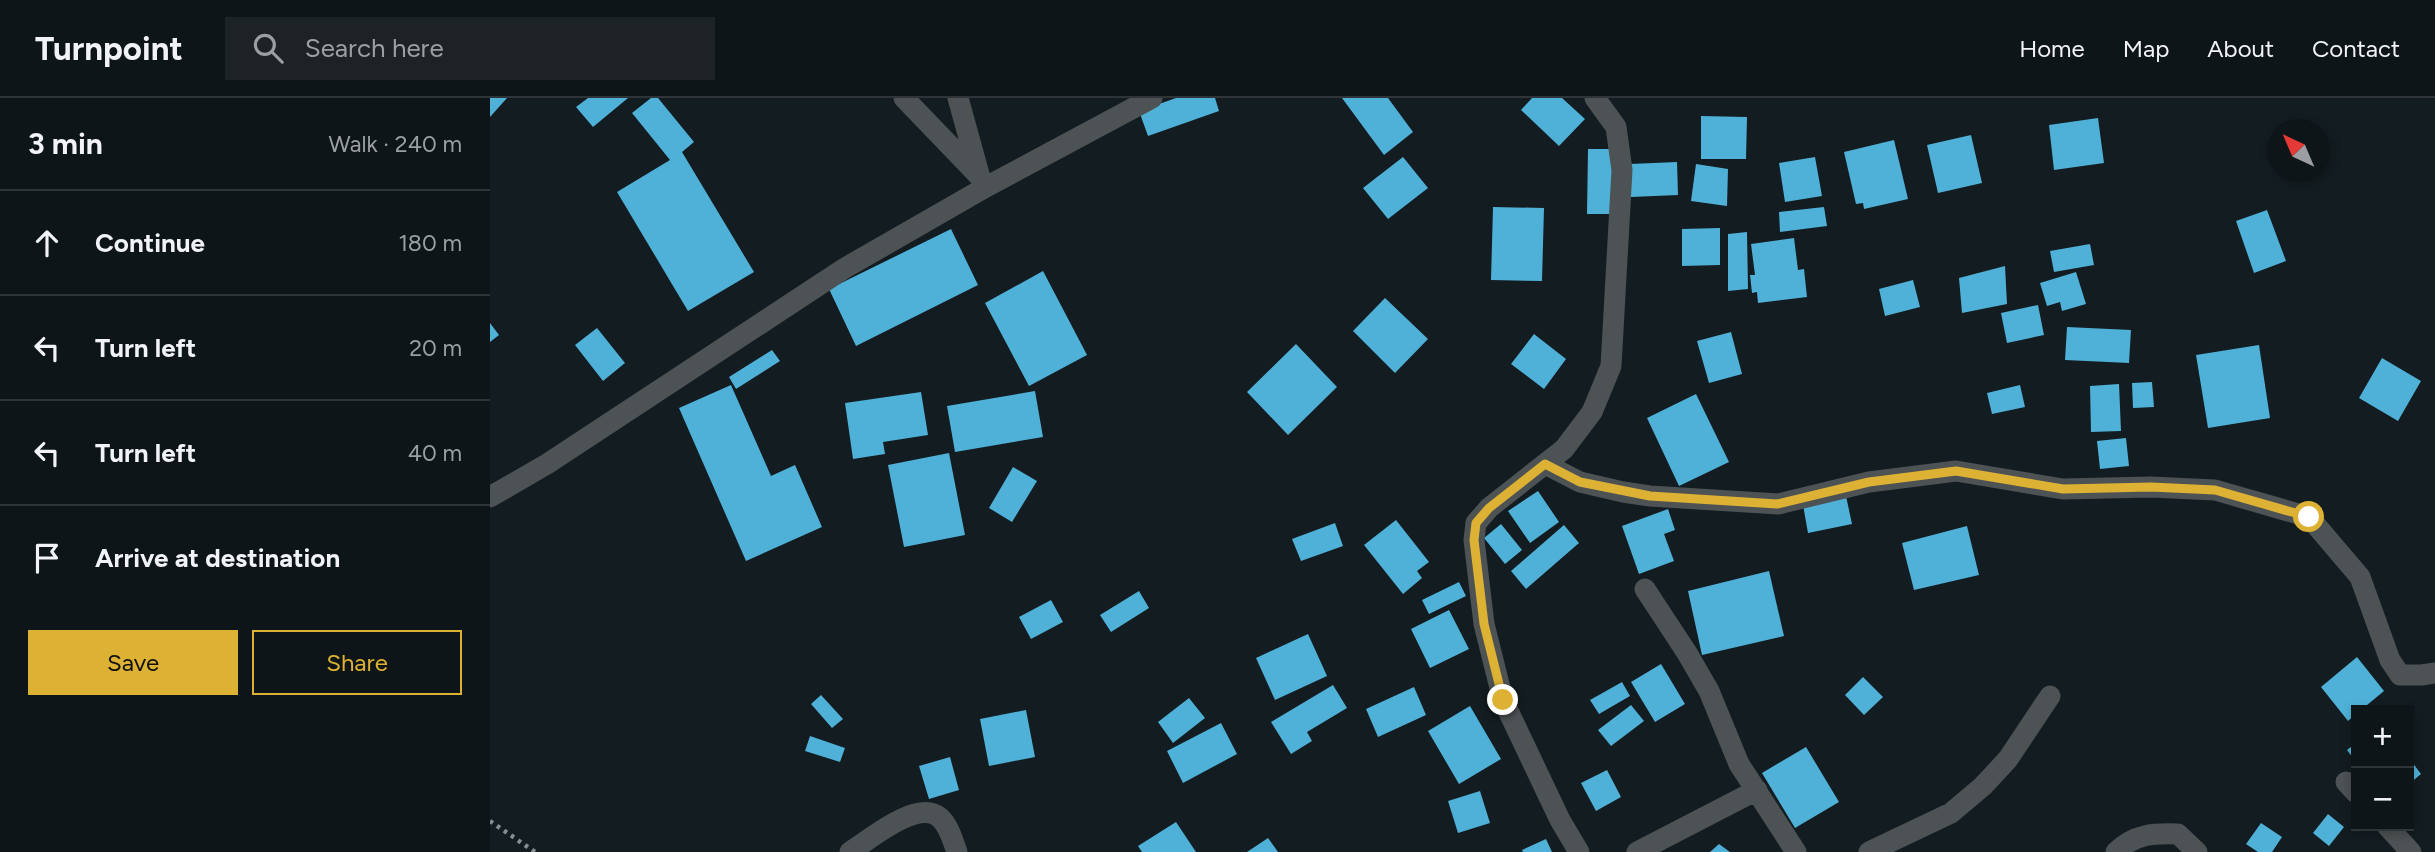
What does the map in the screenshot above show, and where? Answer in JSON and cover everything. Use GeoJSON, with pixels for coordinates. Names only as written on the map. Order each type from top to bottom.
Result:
{"type":"FeatureCollection","features":[{"type":"Feature","properties":{"kind":"street"},"geometry":{"type":"LineString","coordinates":[[904,98],[983,181]]}},
{"type":"Feature","properties":{"kind":"street"},"geometry":{"type":"LineString","coordinates":[[958,98],[983,181]]}},
{"type":"Feature","properties":{"kind":"street"},"geometry":{"type":"LineString","coordinates":[[490,497],[547,464],[845,268],[983,181],[1152,98]]}},
{"type":"Feature","properties":{"kind":"street"},"geometry":{"type":"LineString","coordinates":[[1578,852],[1503,700],[1484,624],[1474,540],[1476,523],[1489,508],[1564,449],[1592,412],[1611,366],[1622,170],[1616,127],[1595,98]]}},
{"type":"Feature","properties":{"kind":"street"},"geometry":{"type":"LineString","coordinates":[[1545,464],[1580,482],[1623,492],[1777,504],[1869,482],[1956,471],[2063,489],[2151,487],[2215,490],[2309,517],[2360,577],[2390,660],[2400,675],[2435,673]]}},
{"type":"Feature","properties":{"kind":"street"},"geometry":{"type":"LineString","coordinates":[[1645,589],[1688,653],[1709,691],[1739,764],[1796,852]]}},
{"type":"Feature","properties":{"kind":"street"},"geometry":{"type":"LineString","coordinates":[[1869,852],[1951,813],[1983,786],[2008,759],[2050,696]]}},
{"type":"Feature","properties":{"kind":"street"},"geometry":{"type":"LineString","coordinates":[[1637,852],[1757,790]]}},
{"type":"Feature","properties":{"kind":"street"},"geometry":{"type":"LineString","coordinates":[[850,852],[905,816],[933,813],[941,818],[957,852]]}},
{"type":"Feature","properties":{"kind":"street"},"geometry":{"type":"LineString","coordinates":[[2392,831],[2412,852]]}},
{"type":"Feature","properties":{"kind":"street"},"geometry":{"type":"LineString","coordinates":[[2116,852],[2124,844],[2149,833],[2178,834],[2197,852]]}},
{"type":"Feature","properties":{"kind":"path"},"geometry":{"type":"LineString","coordinates":[[490,821],[535,852]]}},
{"type":"Feature","properties":{"kind":"building"},"geometry":{"type":"Polygon","coordinates":[[[490,98],[507,98],[490,117],[490,98]]]}},
{"type":"Feature","properties":{"kind":"building"},"geometry":{"type":"Polygon","coordinates":[[[588,98],[628,98],[593,127],[576,107],[588,98]]]}},
{"type":"Feature","properties":{"kind":"building"},"geometry":{"type":"Polygon","coordinates":[[[651,98],[658,98],[694,142],[682,152],[754,272],[688,311],[617,192],[670,160],[632,113],[651,98]]]}},
{"type":"Feature","properties":{"kind":"building"},"geometry":{"type":"Polygon","coordinates":[[[1176,98],[1215,98],[1219,111],[1148,136],[1139,111],[1176,98]]]}},
{"type":"Feature","properties":{"kind":"building"},"geometry":{"type":"Polygon","coordinates":[[[1342,98],[1388,98],[1413,132],[1384,155],[1342,98]]]}},
{"type":"Feature","properties":{"kind":"building"},"geometry":{"type":"Polygon","coordinates":[[[1532,98],[1562,98],[1585,119],[1559,146],[1521,110],[1532,98]]]}},
{"type":"Feature","properties":{"kind":"building"},"geometry":{"type":"Polygon","coordinates":[[[1701,116],[1747,117],[1746,159],[1701,159],[1701,116]]]}},
{"type":"Feature","properties":{"kind":"building"},"geometry":{"type":"Polygon","coordinates":[[[2098,118],[2104,163],[2054,170],[2049,125],[2098,118]]]}},
{"type":"Feature","properties":{"kind":"building"},"geometry":{"type":"Polygon","coordinates":[[[1971,135],[1982,183],[1938,193],[1927,145],[1971,135]]]}},
{"type":"Feature","properties":{"kind":"building"},"geometry":{"type":"Polygon","coordinates":[[[1894,140],[1908,199],[1864,209],[1863,203],[1856,204],[1844,152],[1894,140]]]}},
{"type":"Feature","properties":{"kind":"building"},"geometry":{"type":"Polygon","coordinates":[[[1588,149],[1617,149],[1617,214],[1587,214],[1588,149]]]}},
{"type":"Feature","properties":{"kind":"building"},"geometry":{"type":"Polygon","coordinates":[[[1403,157],[1428,188],[1388,219],[1363,188],[1403,157]]]}},
{"type":"Feature","properties":{"kind":"building"},"geometry":{"type":"Polygon","coordinates":[[[1815,157],[1822,196],[1785,202],[1779,163],[1815,157]]]}},
{"type":"Feature","properties":{"kind":"building"},"geometry":{"type":"Polygon","coordinates":[[[1677,162],[1678,195],[1631,197],[1630,164],[1677,162]]]}},
{"type":"Feature","properties":{"kind":"building"},"geometry":{"type":"Polygon","coordinates":[[[1696,164],[1728,169],[1727,206],[1691,201],[1696,164]]]}},
{"type":"Feature","properties":{"kind":"building"},"geometry":{"type":"Polygon","coordinates":[[[1493,207],[1544,208],[1542,281],[1491,280],[1493,207]]]}},
{"type":"Feature","properties":{"kind":"building"},"geometry":{"type":"Polygon","coordinates":[[[1824,207],[1827,226],[1780,232],[1779,212],[1824,207]]]}},
{"type":"Feature","properties":{"kind":"building"},"geometry":{"type":"Polygon","coordinates":[[[2267,210],[2286,261],[2254,273],[2236,221],[2267,210]]]}},
{"type":"Feature","properties":{"kind":"building"},"geometry":{"type":"Polygon","coordinates":[[[1720,228],[1720,265],[1682,266],[1682,229],[1720,228]]]}},
{"type":"Feature","properties":{"kind":"building"},"geometry":{"type":"Polygon","coordinates":[[[951,229],[978,285],[856,346],[829,289],[951,229]]]}},
{"type":"Feature","properties":{"kind":"building"},"geometry":{"type":"Polygon","coordinates":[[[1747,232],[1748,289],[1728,291],[1728,234],[1747,232]]]}},
{"type":"Feature","properties":{"kind":"building"},"geometry":{"type":"Polygon","coordinates":[[[1794,238],[1798,270],[1804,269],[1807,297],[1758,303],[1757,292],[1752,293],[1750,275],[1755,275],[1751,244],[1794,238]]]}},
{"type":"Feature","properties":{"kind":"building"},"geometry":{"type":"Polygon","coordinates":[[[2090,244],[2094,265],[2054,272],[2050,251],[2090,244]]]}},
{"type":"Feature","properties":{"kind":"building"},"geometry":{"type":"Polygon","coordinates":[[[2005,266],[2007,304],[1962,313],[1959,278],[2005,266]]]}},
{"type":"Feature","properties":{"kind":"building"},"geometry":{"type":"Polygon","coordinates":[[[1043,271],[1087,355],[1029,386],[985,303],[1043,271]]]}},
{"type":"Feature","properties":{"kind":"building"},"geometry":{"type":"Polygon","coordinates":[[[2076,272],[2086,304],[2062,311],[2060,302],[2047,306],[2040,283],[2076,272]]]}},
{"type":"Feature","properties":{"kind":"building"},"geometry":{"type":"Polygon","coordinates":[[[1913,280],[1920,307],[1885,316],[1879,289],[1913,280]]]}},
{"type":"Feature","properties":{"kind":"building"},"geometry":{"type":"Polygon","coordinates":[[[1385,298],[1428,339],[1395,373],[1353,331],[1385,298]]]}},
{"type":"Feature","properties":{"kind":"building"},"geometry":{"type":"Polygon","coordinates":[[[2038,305],[2044,335],[2007,343],[2001,313],[2038,305]]]}},
{"type":"Feature","properties":{"kind":"building"},"geometry":{"type":"Polygon","coordinates":[[[490,323],[499,335],[490,342],[490,323]]]}},
{"type":"Feature","properties":{"kind":"building"},"geometry":{"type":"Polygon","coordinates":[[[2067,327],[2131,330],[2129,363],[2065,360],[2067,327]]]}},
{"type":"Feature","properties":{"kind":"building"},"geometry":{"type":"Polygon","coordinates":[[[597,328],[625,363],[603,381],[575,345],[597,328]]]}},
{"type":"Feature","properties":{"kind":"building"},"geometry":{"type":"Polygon","coordinates":[[[1731,332],[1742,374],[1709,383],[1697,341],[1731,332]]]}},
{"type":"Feature","properties":{"kind":"building"},"geometry":{"type":"Polygon","coordinates":[[[1534,334],[1566,359],[1544,389],[1511,364],[1534,334]]]}},
{"type":"Feature","properties":{"kind":"building"},"geometry":{"type":"Polygon","coordinates":[[[1296,344],[1337,387],[1288,435],[1247,392],[1296,344]]]}},
{"type":"Feature","properties":{"kind":"building"},"geometry":{"type":"Polygon","coordinates":[[[2259,345],[2270,418],[2208,428],[2196,355],[2259,345]]]}},
{"type":"Feature","properties":{"kind":"building"},"geometry":{"type":"Polygon","coordinates":[[[772,350],[780,361],[736,389],[729,377],[772,350]]]}},
{"type":"Feature","properties":{"kind":"building"},"geometry":{"type":"Polygon","coordinates":[[[2382,358],[2421,381],[2398,421],[2359,398],[2382,358]]]}},
{"type":"Feature","properties":{"kind":"building"},"geometry":{"type":"Polygon","coordinates":[[[2152,382],[2154,407],[2133,408],[2132,383],[2152,382]]]}},
{"type":"Feature","properties":{"kind":"building"},"geometry":{"type":"Polygon","coordinates":[[[2119,384],[2121,431],[2091,432],[2090,386],[2119,384]]]}},
{"type":"Feature","properties":{"kind":"building"},"geometry":{"type":"Polygon","coordinates":[[[731,385],[771,476],[795,465],[822,527],[746,561],[679,408],[731,385]]]}},
{"type":"Feature","properties":{"kind":"building"},"geometry":{"type":"Polygon","coordinates":[[[2020,385],[2025,407],[1992,414],[1987,393],[2020,385]]]}},
{"type":"Feature","properties":{"kind":"building"},"geometry":{"type":"Polygon","coordinates":[[[1035,391],[1043,437],[955,452],[947,406],[1035,391]]]}},
{"type":"Feature","properties":{"kind":"building"},"geometry":{"type":"Polygon","coordinates":[[[921,392],[928,435],[883,442],[885,454],[853,459],[845,403],[921,392]]]}},
{"type":"Feature","properties":{"kind":"building"},"geometry":{"type":"Polygon","coordinates":[[[1696,394],[1729,462],[1679,486],[1647,418],[1696,394]]]}},
{"type":"Feature","properties":{"kind":"building"},"geometry":{"type":"Polygon","coordinates":[[[2126,438],[2129,466],[2100,469],[2097,441],[2126,438]]]}},
{"type":"Feature","properties":{"kind":"building"},"geometry":{"type":"Polygon","coordinates":[[[949,453],[965,535],[904,547],[888,465],[949,453]]]}},
{"type":"Feature","properties":{"kind":"building"},"geometry":{"type":"Polygon","coordinates":[[[1013,467],[1037,481],[1012,522],[989,508],[1013,467]]]}},
{"type":"Feature","properties":{"kind":"building"},"geometry":{"type":"Polygon","coordinates":[[[1538,491],[1559,522],[1530,543],[1508,511],[1538,491]]]}},
{"type":"Feature","properties":{"kind":"building"},"geometry":{"type":"Polygon","coordinates":[[[1846,496],[1852,524],[1808,533],[1803,505],[1846,496]]]}},
{"type":"Feature","properties":{"kind":"building"},"geometry":{"type":"Polygon","coordinates":[[[1668,509],[1675,530],[1664,534],[1674,561],[1639,574],[1622,526],[1668,509]]]}},
{"type":"Feature","properties":{"kind":"building"},"geometry":{"type":"Polygon","coordinates":[[[1396,520],[1429,562],[1417,571],[1422,578],[1403,594],[1364,545],[1396,520]]]}},
{"type":"Feature","properties":{"kind":"building"},"geometry":{"type":"Polygon","coordinates":[[[1335,523],[1343,546],[1301,561],[1292,539],[1335,523]]]}},
{"type":"Feature","properties":{"kind":"building"},"geometry":{"type":"Polygon","coordinates":[[[1501,524],[1522,550],[1505,564],[1484,538],[1501,524]]]}},
{"type":"Feature","properties":{"kind":"building"},"geometry":{"type":"Polygon","coordinates":[[[1564,525],[1579,543],[1526,589],[1511,571],[1564,525]]]}},
{"type":"Feature","properties":{"kind":"building"},"geometry":{"type":"Polygon","coordinates":[[[1967,526],[1979,575],[1914,590],[1902,543],[1967,526]]]}},
{"type":"Feature","properties":{"kind":"building"},"geometry":{"type":"Polygon","coordinates":[[[1769,571],[1784,636],[1702,655],[1688,591],[1769,571]]]}},
{"type":"Feature","properties":{"kind":"building"},"geometry":{"type":"Polygon","coordinates":[[[1459,582],[1466,596],[1429,614],[1422,600],[1459,582]]]}},
{"type":"Feature","properties":{"kind":"building"},"geometry":{"type":"Polygon","coordinates":[[[1139,591],[1149,608],[1111,632],[1100,615],[1139,591]]]}},
{"type":"Feature","properties":{"kind":"building"},"geometry":{"type":"Polygon","coordinates":[[[1051,600],[1063,622],[1031,639],[1019,617],[1051,600]]]}},
{"type":"Feature","properties":{"kind":"building"},"geometry":{"type":"Polygon","coordinates":[[[1449,610],[1469,649],[1430,668],[1411,629],[1449,610]]]}},
{"type":"Feature","properties":{"kind":"building"},"geometry":{"type":"Polygon","coordinates":[[[1308,634],[1327,676],[1275,700],[1256,658],[1308,634]]]}},
{"type":"Feature","properties":{"kind":"building"},"geometry":{"type":"Polygon","coordinates":[[[2357,657],[2384,691],[2367,705],[2351,705],[2351,718],[2348,721],[2321,687],[2357,657]]]}},
{"type":"Feature","properties":{"kind":"building"},"geometry":{"type":"Polygon","coordinates":[[[1661,664],[1685,704],[1655,722],[1631,682],[1661,664]]]}},
{"type":"Feature","properties":{"kind":"building"},"geometry":{"type":"Polygon","coordinates":[[[1863,677],[1883,697],[1864,715],[1845,695],[1863,677]]]}},
{"type":"Feature","properties":{"kind":"building"},"geometry":{"type":"Polygon","coordinates":[[[1622,682],[1630,696],[1599,714],[1590,700],[1622,682]]]}},
{"type":"Feature","properties":{"kind":"building"},"geometry":{"type":"Polygon","coordinates":[[[1333,685],[1347,708],[1307,732],[1312,741],[1291,754],[1271,722],[1333,685]]]}},
{"type":"Feature","properties":{"kind":"building"},"geometry":{"type":"Polygon","coordinates":[[[1414,687],[1426,715],[1378,737],[1366,709],[1414,687]]]}},
{"type":"Feature","properties":{"kind":"building"},"geometry":{"type":"Polygon","coordinates":[[[821,695],[843,719],[832,728],[811,704],[821,695]]]}},
{"type":"Feature","properties":{"kind":"building"},"geometry":{"type":"Polygon","coordinates":[[[1189,698],[1205,718],[1173,743],[1158,722],[1189,698]]]}},
{"type":"Feature","properties":{"kind":"building"},"geometry":{"type":"Polygon","coordinates":[[[1631,705],[1644,721],[1611,746],[1598,730],[1631,705]]]}},
{"type":"Feature","properties":{"kind":"building"},"geometry":{"type":"Polygon","coordinates":[[[1470,706],[1501,759],[1459,784],[1428,731],[1470,706]]]}},
{"type":"Feature","properties":{"kind":"building"},"geometry":{"type":"Polygon","coordinates":[[[1026,710],[1035,757],[989,766],[980,719],[1026,710]]]}},
{"type":"Feature","properties":{"kind":"building"},"geometry":{"type":"Polygon","coordinates":[[[1221,723],[1237,754],[1183,783],[1167,751],[1221,723]]]}},
{"type":"Feature","properties":{"kind":"building"},"geometry":{"type":"Polygon","coordinates":[[[810,736],[845,748],[840,762],[805,751],[810,736]]]}},
{"type":"Feature","properties":{"kind":"building"},"geometry":{"type":"Polygon","coordinates":[[[1806,747],[1839,802],[1795,828],[1762,773],[1806,747]]]}},
{"type":"Feature","properties":{"kind":"building"},"geometry":{"type":"Polygon","coordinates":[[[950,757],[959,790],[929,799],[919,766],[950,757]]]}},
{"type":"Feature","properties":{"kind":"building"},"geometry":{"type":"Polygon","coordinates":[[[2414,765],[2421,774],[2414,780],[2414,765]]]}},
{"type":"Feature","properties":{"kind":"building"},"geometry":{"type":"Polygon","coordinates":[[[1607,770],[1621,797],[1596,811],[1581,783],[1607,770]]]}},
{"type":"Feature","properties":{"kind":"building"},"geometry":{"type":"Polygon","coordinates":[[[1480,791],[1490,823],[1458,833],[1448,801],[1480,791]]]}},
{"type":"Feature","properties":{"kind":"building"},"geometry":{"type":"Polygon","coordinates":[[[2328,814],[2344,827],[2329,846],[2313,833],[2328,814]]]}},
{"type":"Feature","properties":{"kind":"building"},"geometry":{"type":"Polygon","coordinates":[[[1176,822],[1196,852],[1142,852],[1138,846],[1176,822]]]}},
{"type":"Feature","properties":{"kind":"building"},"geometry":{"type":"Polygon","coordinates":[[[2261,823],[2282,837],[2272,852],[2258,852],[2246,844],[2261,823]]]}},
{"type":"Feature","properties":{"kind":"building"},"geometry":{"type":"Polygon","coordinates":[[[1268,838],[1278,852],[1247,852],[1268,838]]]}},
{"type":"Feature","properties":{"kind":"building"},"geometry":{"type":"Polygon","coordinates":[[[1546,839],[1552,852],[1523,852],[1522,850],[1546,839]]]}},
{"type":"Feature","properties":{"kind":"building"},"geometry":{"type":"Polygon","coordinates":[[[1719,844],[1730,852],[1710,852],[1719,844]]]}},
{"type":"Feature","properties":{"kind":"route"},"geometry":{"type":"LineString","coordinates":[[1503,700],[1484,624],[1474,540],[1476,523],[1489,508],[1545,464],[1580,482],[1650,496],[1777,504],[1869,482],[1956,471],[2063,489],[2151,487],[2215,490],[2309,517]]}}]}
